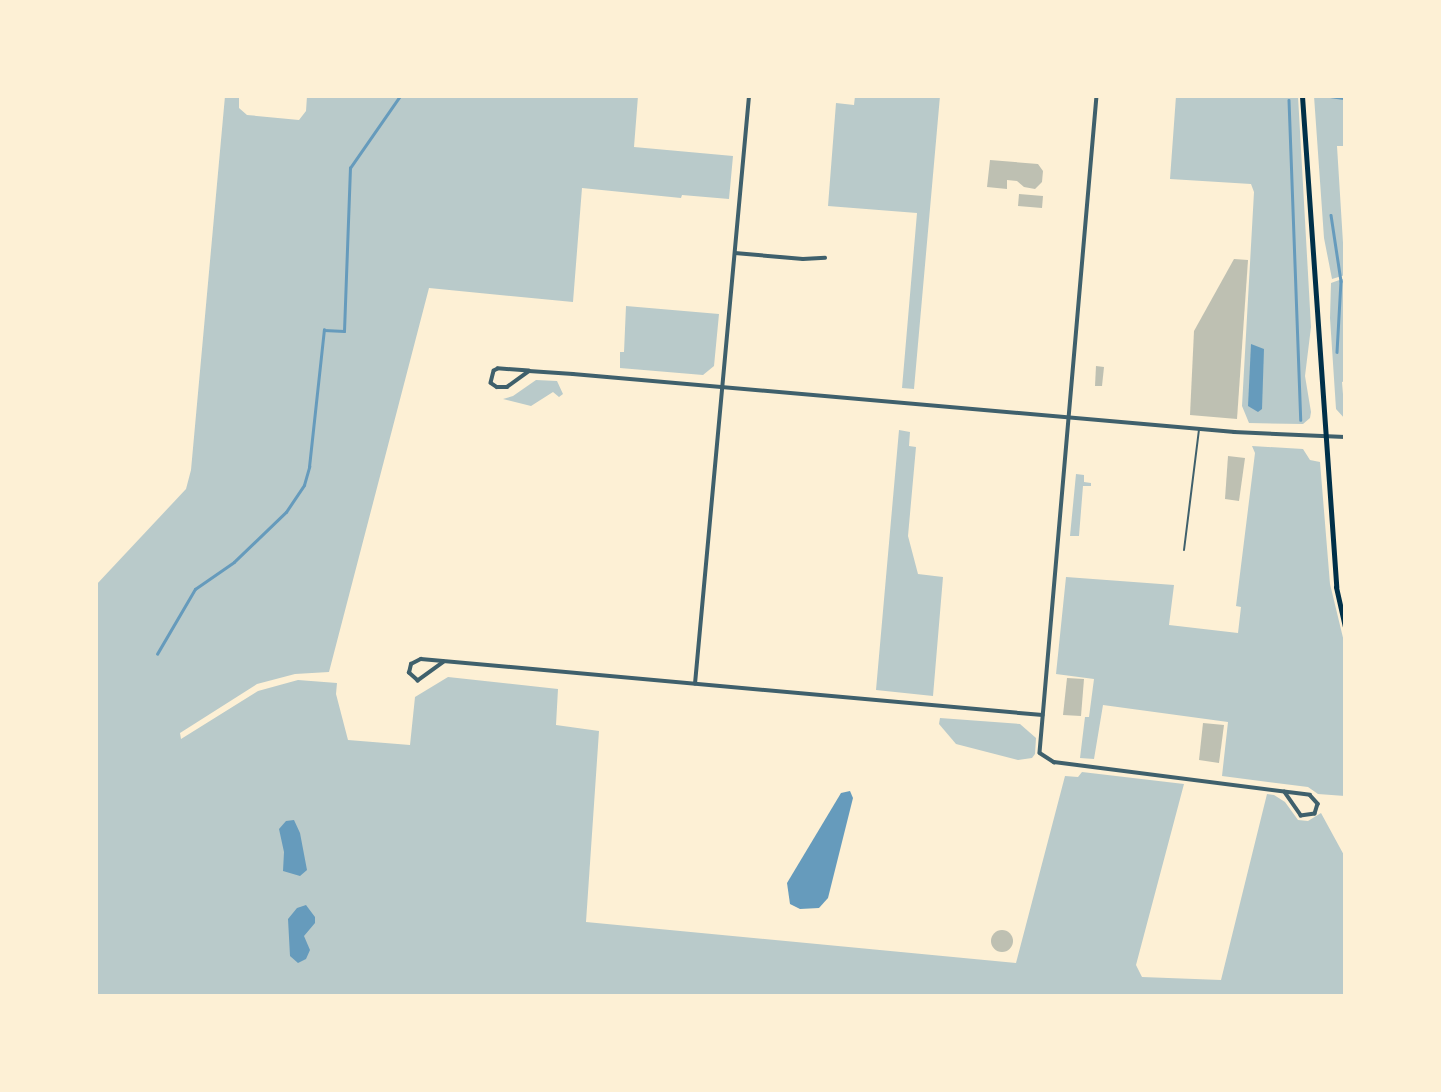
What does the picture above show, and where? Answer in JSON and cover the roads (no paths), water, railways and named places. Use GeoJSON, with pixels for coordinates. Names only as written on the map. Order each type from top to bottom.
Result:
{"type":"FeatureCollection","features":[{"type":"Feature","properties":{"kind":"main road"},"geometry":{"type":"LineString","coordinates":[[1302,96],[1336,587],[1345,627]]}},
{"type":"Feature","properties":{"kind":"street"},"geometry":{"type":"LineString","coordinates":[[695,684],[749,96]]}},
{"type":"Feature","properties":{"kind":"street"},"geometry":{"type":"LineString","coordinates":[[1097,96],[1039,747],[1048,761],[1284,792],[1314,797],[1318,804],[1315,814],[1301,816],[1284,792]]}},
{"type":"Feature","properties":{"kind":"street"},"geometry":{"type":"LineString","coordinates":[[735,253],[803,259],[825,258]]}},
{"type":"Feature","properties":{"kind":"street"},"geometry":{"type":"LineString","coordinates":[[529,371],[507,387],[497,387],[491,383],[494,371],[498,369],[529,371],[722,387],[1199,429],[1345,437]]}},
{"type":"Feature","properties":{"kind":"street"},"geometry":{"type":"LineString","coordinates":[[444,662],[418,681],[409,673],[415,661],[444,662],[1042,715]]}},
{"type":"Feature","properties":{"kind":"lane"},"geometry":{"type":"LineString","coordinates":[[1184,551],[1199,429]]}},
{"type":"Feature","properties":{"kind":"water"},"geometry":{"type":"Polygon","coordinates":[[[1251,344],[1264,349],[1262,409],[1258,412],[1248,406],[1251,344]]]}},
{"type":"Feature","properties":{"kind":"water"},"geometry":{"type":"Polygon","coordinates":[[[850,791],[853,798],[828,898],[819,908],[800,909],[790,904],[787,883],[841,793],[850,791]]]}},
{"type":"Feature","properties":{"kind":"water"},"geometry":{"type":"Polygon","coordinates":[[[294,820],[300,833],[307,870],[300,876],[283,871],[284,852],[279,829],[286,821],[294,820]]]}},
{"type":"Feature","properties":{"kind":"water"},"geometry":{"type":"Polygon","coordinates":[[[306,905],[315,917],[315,923],[304,936],[310,950],[306,959],[298,963],[290,956],[288,919],[297,908],[306,905]]]}},
{"type":"Feature","properties":{"kind":"waterway"},"geometry":{"type":"LineString","coordinates":[[157,654],[195,589],[234,562],[286,512],[304,485],[309,467],[324,330],[344,331],[350,168],[400,96]]}},
{"type":"Feature","properties":{"kind":"waterway"},"geometry":{"type":"LineString","coordinates":[[1330,96],[1345,98]]}},
{"type":"Feature","properties":{"kind":"waterway"},"geometry":{"type":"LineString","coordinates":[[1289,100],[1301,420]]}},
{"type":"Feature","properties":{"kind":"waterway"},"geometry":{"type":"LineString","coordinates":[[1331,215],[1341,281],[1337,352]]}}]}
